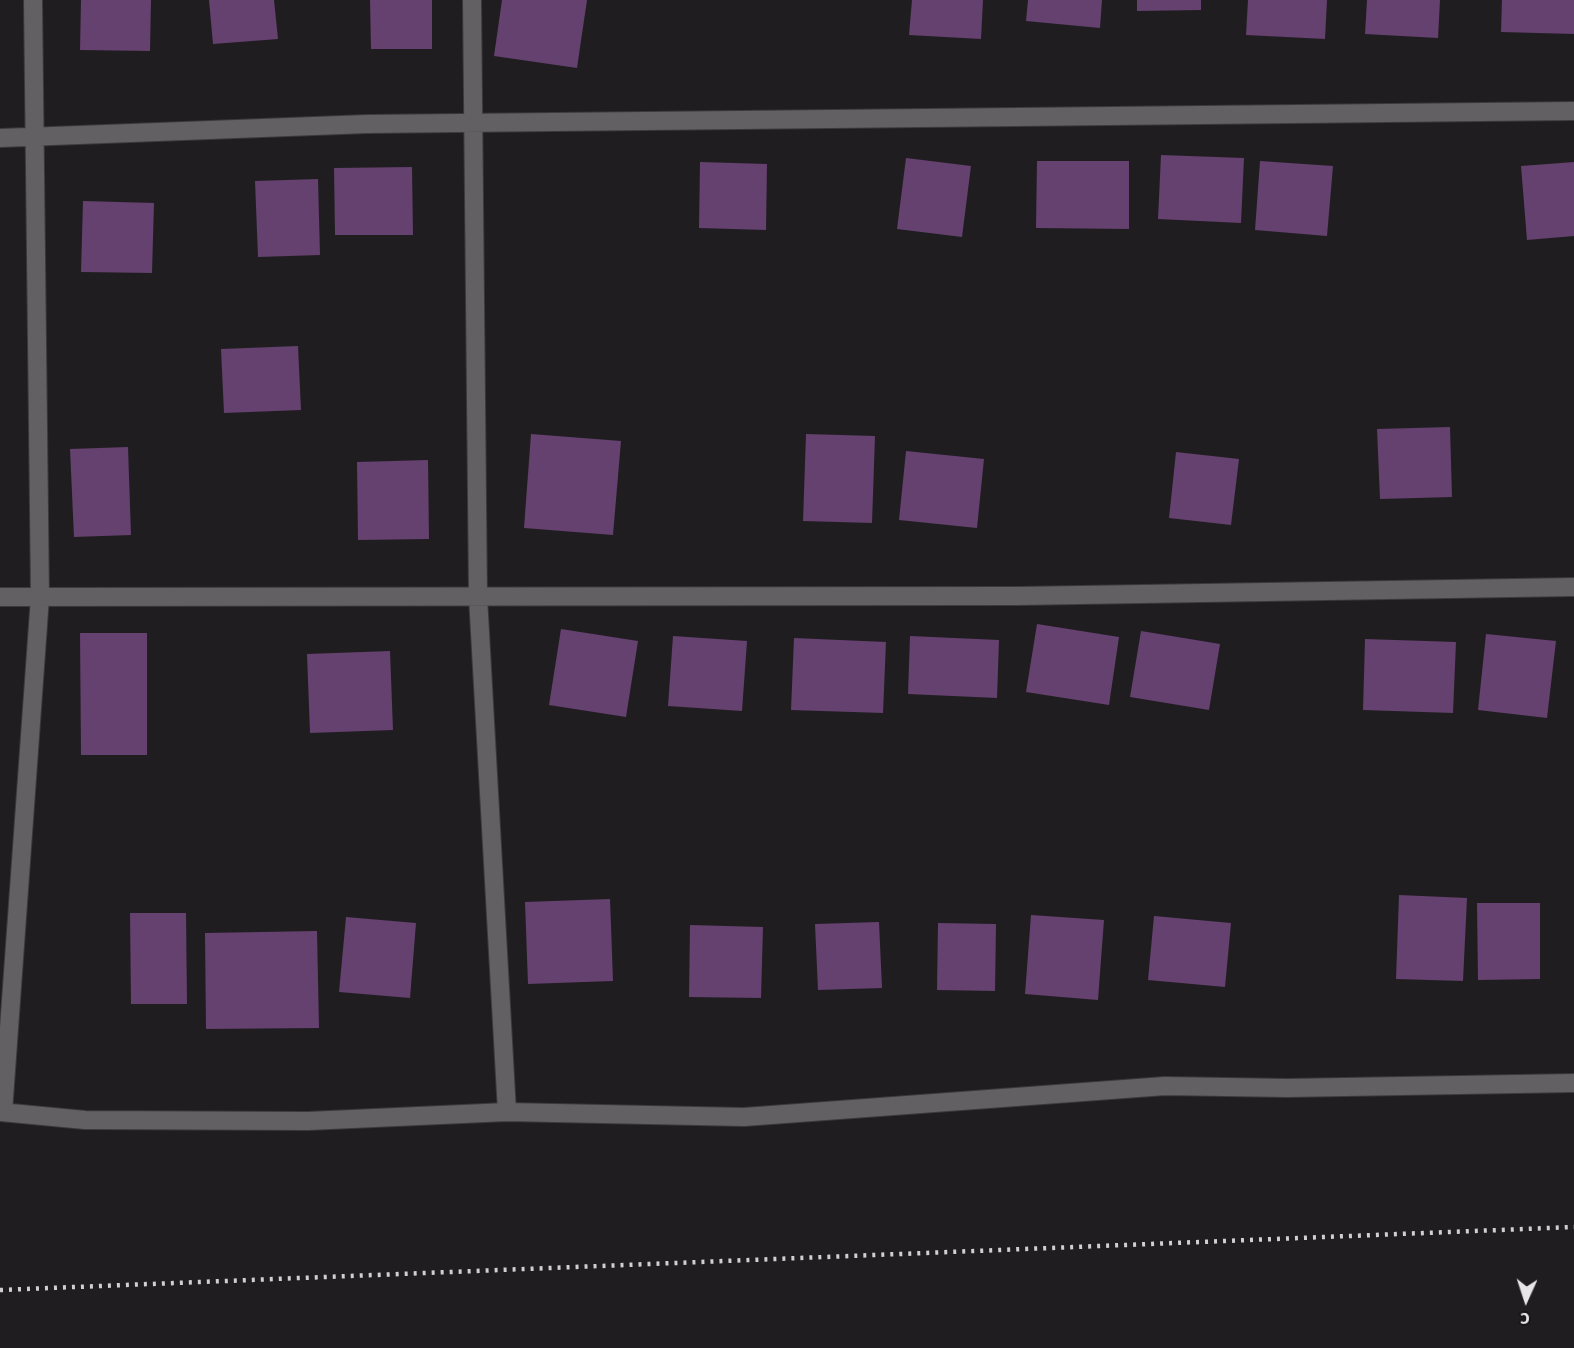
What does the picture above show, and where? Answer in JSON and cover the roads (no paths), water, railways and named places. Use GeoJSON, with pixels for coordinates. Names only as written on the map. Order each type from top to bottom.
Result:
{"type":"FeatureCollection","features":[{"type":"Feature","properties":{"kind":"street"},"geometry":{"type":"LineString","coordinates":[[33,0],[40,597],[1,1112],[84,1120],[308,1121],[507,1112],[744,1117],[1165,1086],[1287,1088],[1574,1083]]}},
{"type":"Feature","properties":{"kind":"street"},"geometry":{"type":"LineString","coordinates":[[472,0],[478,597],[507,1112]]}},
{"type":"Feature","properties":{"kind":"street"},"geometry":{"type":"LineString","coordinates":[[0,138],[367,124],[1574,111]]}},
{"type":"Feature","properties":{"kind":"street"},"geometry":{"type":"LineString","coordinates":[[0,597],[1006,596],[1574,587]]}},
{"type":"Feature","properties":{"kind":"railway"},"geometry":{"type":"LineString","coordinates":[[0,1290],[1574,1227]]}}]}
